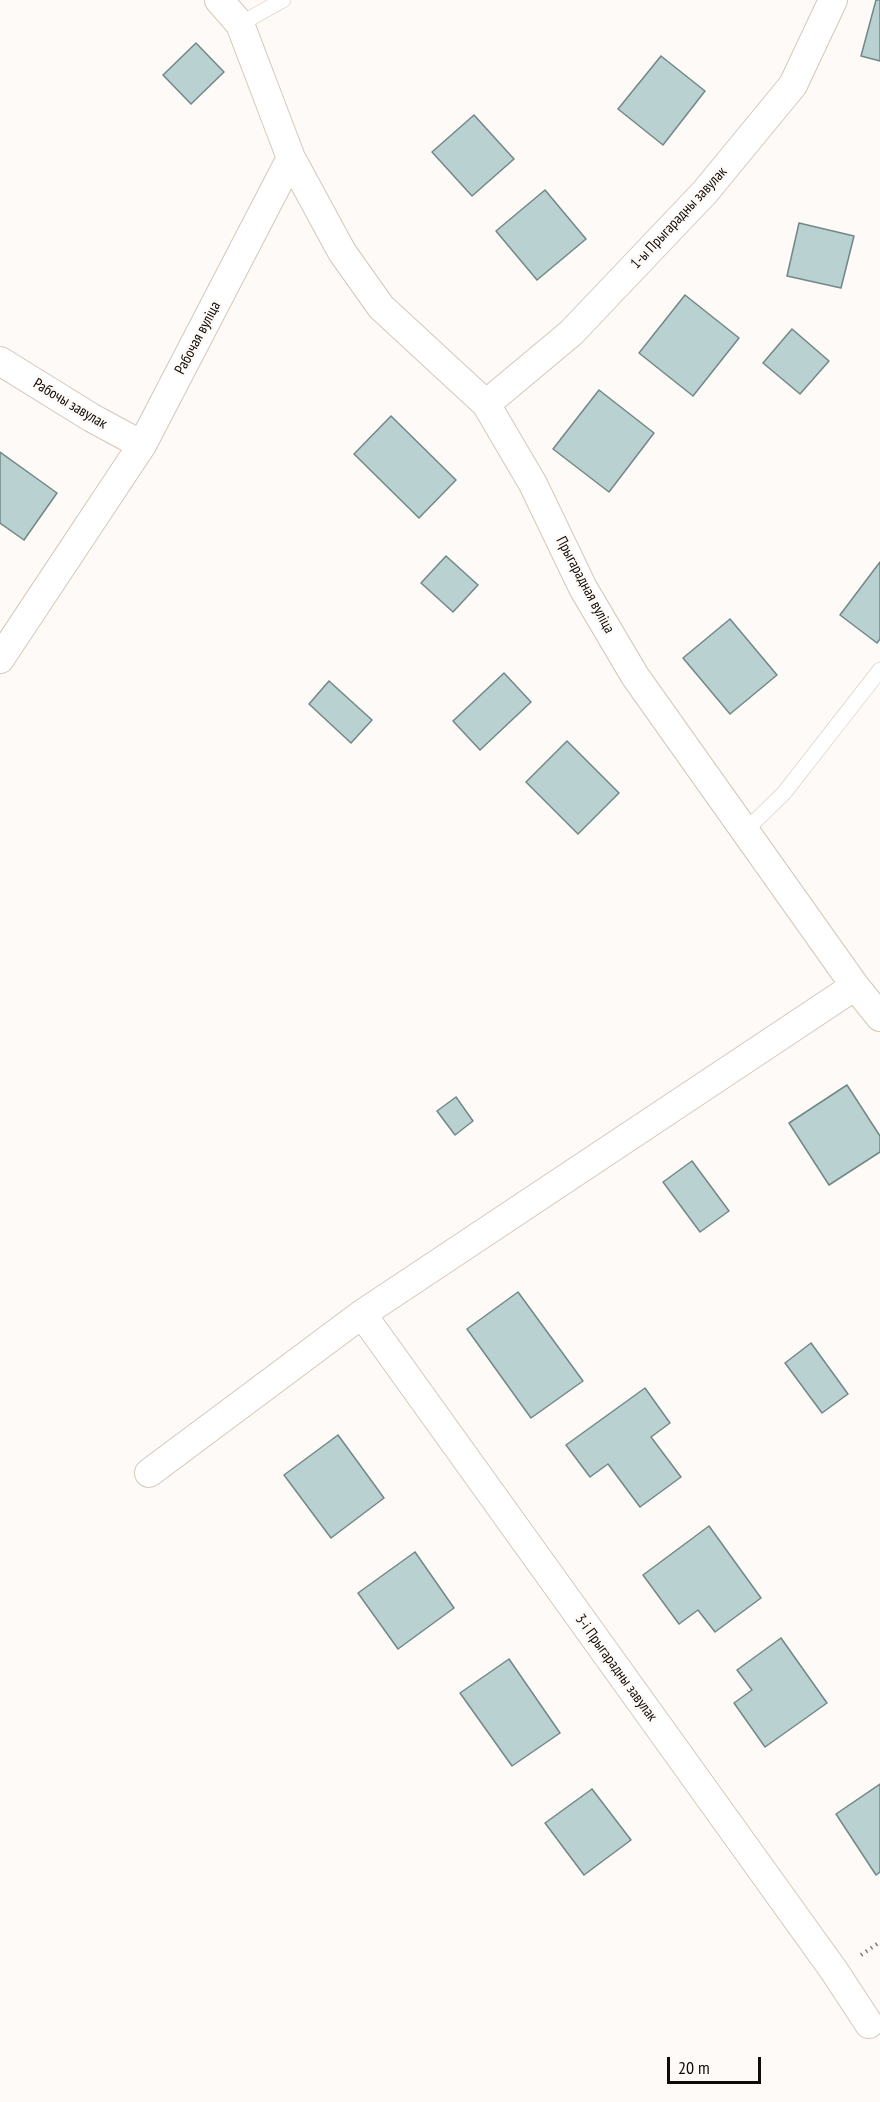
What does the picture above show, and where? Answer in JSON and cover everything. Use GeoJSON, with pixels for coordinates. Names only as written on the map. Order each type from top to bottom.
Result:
{"type":"FeatureCollection","features":[{"type":"Feature","properties":{"kind":"street"},"geometry":{"type":"LineString","coordinates":[[219,0],[240,24],[291,158]]}},
{"type":"Feature","properties":{"kind":"street","name":"1-ы Прыгарадны завулак"},"geometry":{"type":"LineString","coordinates":[[486,404],[571,333],[705,192],[793,85],[833,0]]}},
{"type":"Feature","properties":{"kind":"street","name":"Прыгарадная вуліца"},"geometry":{"type":"LineString","coordinates":[[291,158],[342,252],[381,307],[486,404],[533,483],[583,588],[635,676],[855,986],[880,1015]]}},
{"type":"Feature","properties":{"kind":"street","name":"Рабочая вуліца"},"geometry":{"type":"LineString","coordinates":[[0,659],[142,445],[291,158]]}},
{"type":"Feature","properties":{"kind":"street","name":"Рабочы завулак"},"geometry":{"type":"LineString","coordinates":[[0,361],[92,418],[142,445]]}},
{"type":"Feature","properties":{"kind":"street"},"geometry":{"type":"LineString","coordinates":[[149,1473],[362,1314],[855,986]]}},
{"type":"Feature","properties":{"kind":"street","name":"3-і Прыгарадны завулак"},"geometry":{"type":"LineString","coordinates":[[362,1314],[835,1972],[868,2024]]}},
{"type":"Feature","properties":{"kind":"lane"},"geometry":{"type":"LineString","coordinates":[[240,24],[283,0]]}},
{"type":"Feature","properties":{"kind":"lane"},"geometry":{"type":"LineString","coordinates":[[746,830],[784,793],[880,670]]}},
{"type":"Feature","properties":{"kind":"building"},"geometry":{"type":"Polygon","coordinates":[[[876,0],[880,0],[880,61],[861,56],[876,0]]]}},
{"type":"Feature","properties":{"kind":"building"},"geometry":{"type":"Polygon","coordinates":[[[196,43],[224,72],[191,104],[163,75],[196,43]]]}},
{"type":"Feature","properties":{"kind":"building"},"geometry":{"type":"Polygon","coordinates":[[[661,56],[705,91],[663,145],[618,109],[661,56]]]}},
{"type":"Feature","properties":{"kind":"building"},"geometry":{"type":"Polygon","coordinates":[[[474,115],[514,159],[472,196],[432,152],[474,115]]]}},
{"type":"Feature","properties":{"kind":"building"},"geometry":{"type":"Polygon","coordinates":[[[545,190],[586,239],[537,280],[496,231],[545,190]]]}},
{"type":"Feature","properties":{"kind":"building"},"geometry":{"type":"Polygon","coordinates":[[[799,223],[854,236],[841,288],[787,276],[799,223]]]}},
{"type":"Feature","properties":{"kind":"building"},"geometry":{"type":"Polygon","coordinates":[[[685,295],[739,338],[693,396],[639,353],[685,295]]]}},
{"type":"Feature","properties":{"kind":"building"},"geometry":{"type":"Polygon","coordinates":[[[792,329],[829,361],[800,394],[763,363],[792,329]]]}},
{"type":"Feature","properties":{"kind":"building"},"geometry":{"type":"Polygon","coordinates":[[[599,390],[654,433],[609,492],[553,449],[599,390]]]}},
{"type":"Feature","properties":{"kind":"building"},"geometry":{"type":"Polygon","coordinates":[[[391,416],[456,480],[419,518],[354,454],[391,416]]]}},
{"type":"Feature","properties":{"kind":"building"},"geometry":{"type":"Polygon","coordinates":[[[0,452],[57,493],[24,540],[0,523],[0,452]]]}},
{"type":"Feature","properties":{"kind":"building"},"geometry":{"type":"Polygon","coordinates":[[[446,556],[478,585],[453,612],[421,583],[446,556]]]}},
{"type":"Feature","properties":{"kind":"building"},"geometry":{"type":"Polygon","coordinates":[[[880,562],[880,639],[877,643],[840,615],[880,562]]]}},
{"type":"Feature","properties":{"kind":"building"},"geometry":{"type":"Polygon","coordinates":[[[730,619],[777,675],[730,714],[683,658],[730,619]]]}},
{"type":"Feature","properties":{"kind":"building"},"geometry":{"type":"Polygon","coordinates":[[[504,673],[531,702],[480,750],[453,721],[504,673]]]}},
{"type":"Feature","properties":{"kind":"building"},"geometry":{"type":"Polygon","coordinates":[[[329,681],[372,720],[351,743],[309,704],[329,681]]]}},
{"type":"Feature","properties":{"kind":"building"},"geometry":{"type":"Polygon","coordinates":[[[567,741],[619,793],[578,834],[526,782],[567,741]]]}},
{"type":"Feature","properties":{"kind":"building"},"geometry":{"type":"Polygon","coordinates":[[[847,1085],[880,1136],[880,1152],[829,1185],[789,1123],[847,1085]]]}},
{"type":"Feature","properties":{"kind":"building"},"geometry":{"type":"Polygon","coordinates":[[[456,1097],[473,1121],[455,1135],[437,1111],[456,1097]]]}},
{"type":"Feature","properties":{"kind":"building"},"geometry":{"type":"Polygon","coordinates":[[[692,1161],[729,1211],[700,1232],[663,1182],[692,1161]]]}},
{"type":"Feature","properties":{"kind":"building"},"geometry":{"type":"Polygon","coordinates":[[[518,1292],[583,1381],[531,1418],[467,1329],[518,1292]]]}},
{"type":"Feature","properties":{"kind":"building"},"geometry":{"type":"Polygon","coordinates":[[[811,1343],[848,1394],[822,1413],[785,1363],[811,1343]]]}},
{"type":"Feature","properties":{"kind":"building"},"geometry":{"type":"Polygon","coordinates":[[[645,1388],[670,1423],[651,1437],[681,1477],[640,1507],[608,1464],[590,1477],[566,1445],[645,1388]]]}},
{"type":"Feature","properties":{"kind":"building"},"geometry":{"type":"Polygon","coordinates":[[[338,1435],[384,1498],[331,1538],[284,1475],[338,1435]]]}},
{"type":"Feature","properties":{"kind":"building"},"geometry":{"type":"Polygon","coordinates":[[[709,1526],[761,1598],[715,1632],[698,1610],[679,1624],[643,1575],[709,1526]]]}},
{"type":"Feature","properties":{"kind":"building"},"geometry":{"type":"Polygon","coordinates":[[[415,1552],[454,1608],[398,1649],[358,1593],[415,1552]]]}},
{"type":"Feature","properties":{"kind":"building"},"geometry":{"type":"Polygon","coordinates":[[[781,1638],[827,1703],[765,1747],[734,1703],[752,1690],[737,1670],[781,1638]]]}},
{"type":"Feature","properties":{"kind":"building"},"geometry":{"type":"Polygon","coordinates":[[[509,1659],[560,1733],[512,1766],[460,1693],[509,1659]]]}},
{"type":"Feature","properties":{"kind":"building"},"geometry":{"type":"Polygon","coordinates":[[[880,1784],[880,1872],[876,1875],[836,1814],[880,1784]]]}},
{"type":"Feature","properties":{"kind":"building"},"geometry":{"type":"Polygon","coordinates":[[[592,1789],[631,1840],[584,1875],[545,1823],[592,1789]]]}}]}
